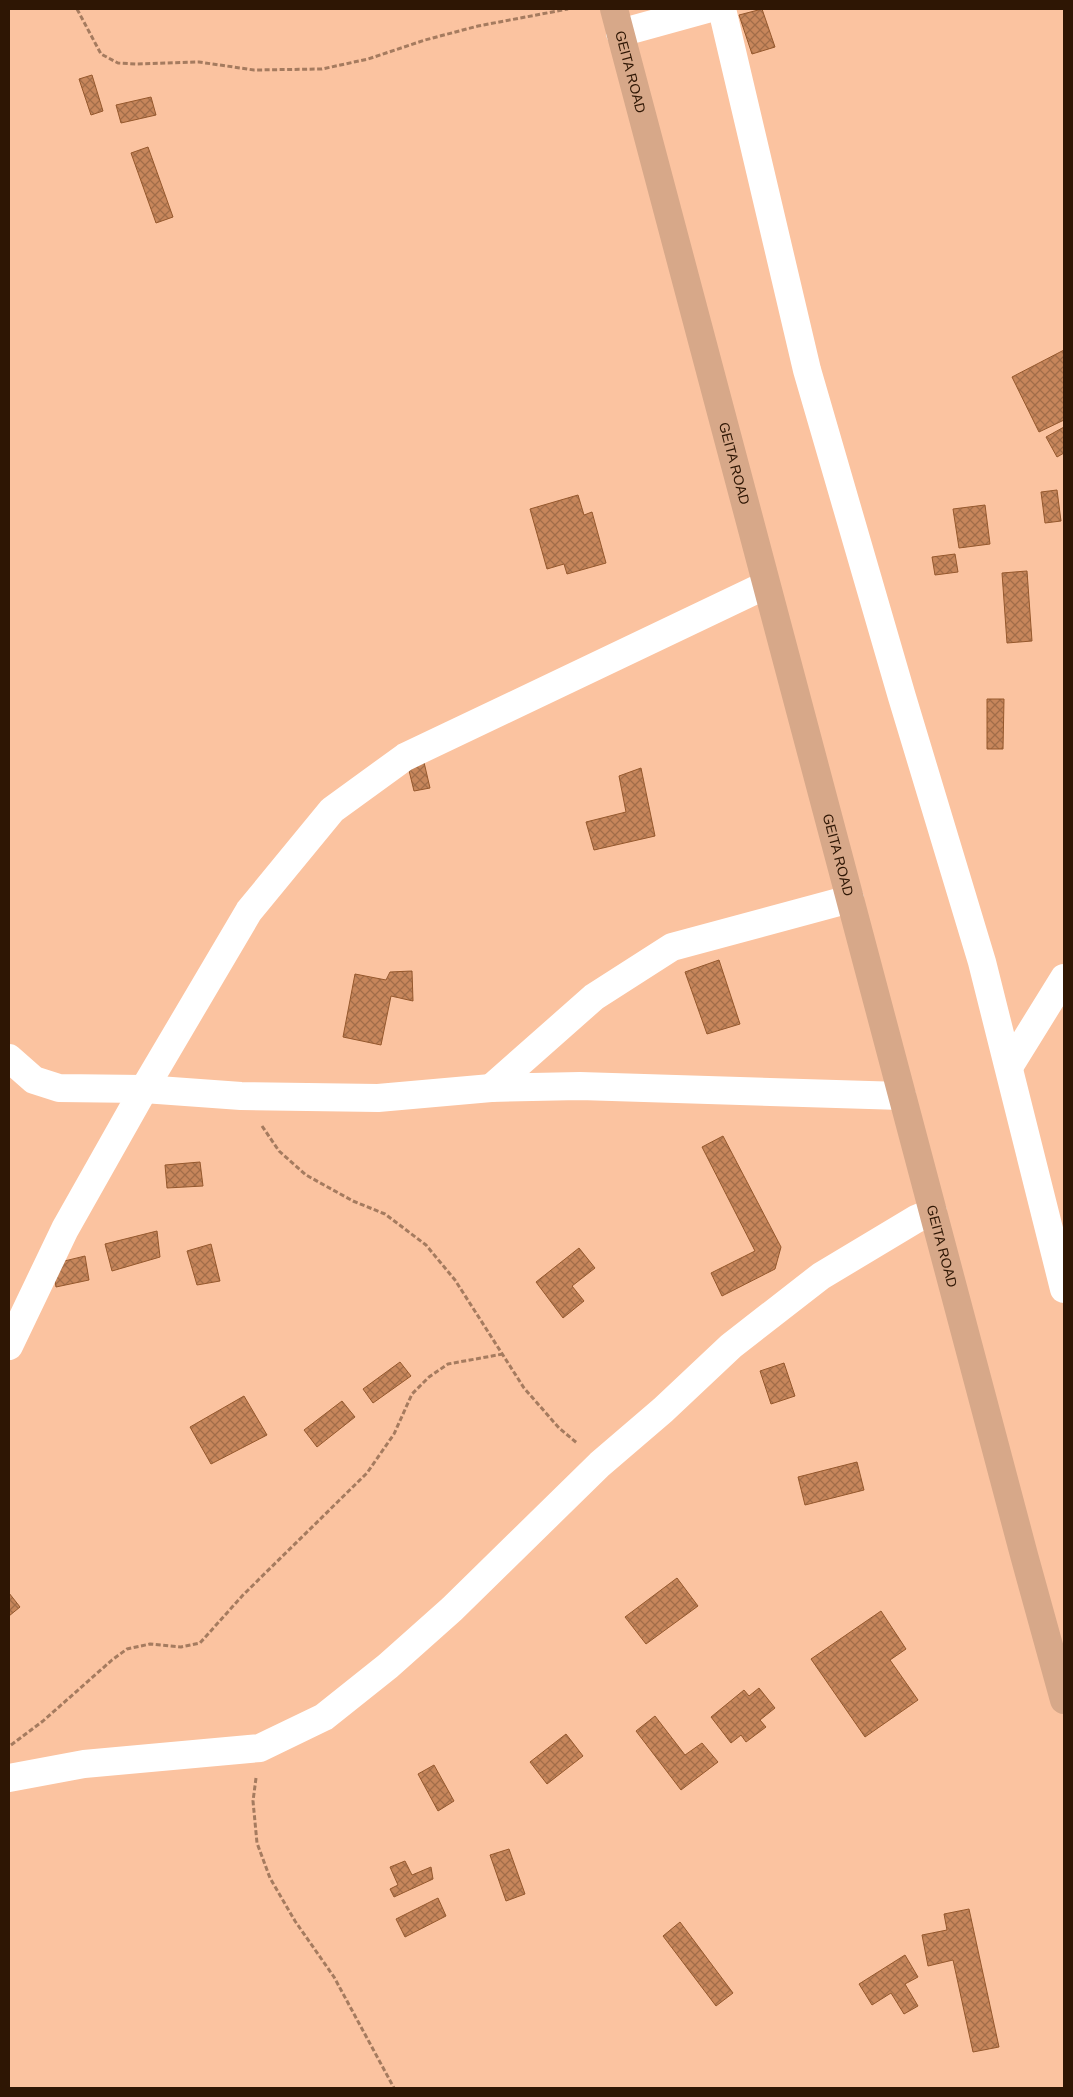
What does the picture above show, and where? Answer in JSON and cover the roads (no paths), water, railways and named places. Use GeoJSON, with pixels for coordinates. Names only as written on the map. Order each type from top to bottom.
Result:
{"type":"FeatureCollection","features":[{"type":"Feature","properties":{"kind":"highway","name":"GEITA ROAD"},"geometry":{"type":"LineString","coordinates":[[617,21],[932,1212],[1064,1700]]}},
{"type":"Feature","properties":{"kind":"street"},"geometry":{"type":"LineString","coordinates":[[617,21],[707,9]]}},
{"type":"Feature","properties":{"kind":"street"},"geometry":{"type":"LineString","coordinates":[[722,9],[807,370],[982,962],[1064,1289]]}},
{"type":"Feature","properties":{"kind":"street"},"geometry":{"type":"LineString","coordinates":[[9,1346],[65,1229],[144,1089],[249,911],[332,810],[405,757],[766,585]]}},
{"type":"Feature","properties":{"kind":"street"},"geometry":{"type":"LineString","coordinates":[[491,1088],[594,997],[672,947],[850,899]]}},
{"type":"Feature","properties":{"kind":"street"},"geometry":{"type":"LineString","coordinates":[[1009,1067],[1064,978]]}},
{"type":"Feature","properties":{"kind":"street"},"geometry":{"type":"LineString","coordinates":[[9,1058],[34,1080],[60,1088],[144,1089],[241,1096],[378,1098],[491,1088],[659,1088],[902,1096]]}},
{"type":"Feature","properties":{"kind":"street"},"geometry":{"type":"LineString","coordinates":[[9,1778],[84,1764],[260,1748],[324,1717],[388,1666],[452,1609],[600,1464],[663,1410],[731,1346],[821,1276],[916,1219],[932,1212]]}}]}
